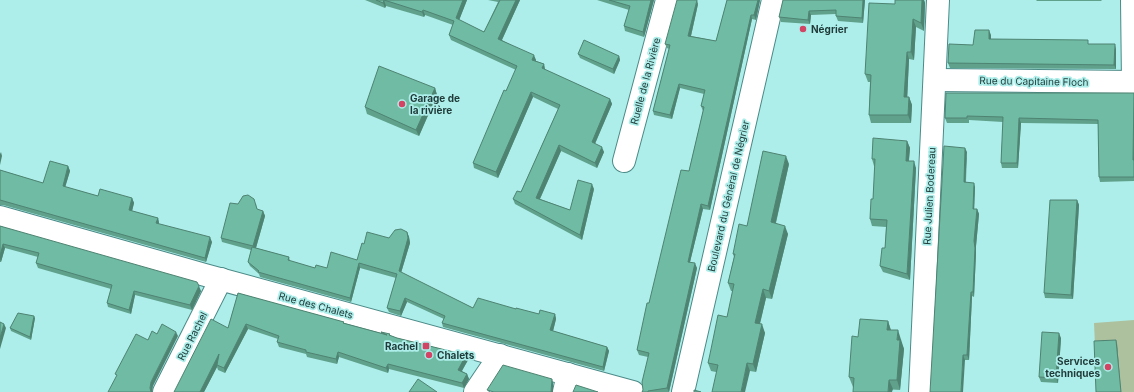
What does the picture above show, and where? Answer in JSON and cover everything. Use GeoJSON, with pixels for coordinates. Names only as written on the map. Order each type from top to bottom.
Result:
{"type":"FeatureCollection","features":[{"type":"Feature","properties":{"kind":"street","name":"Ruelle de la Rivière"},"geometry":{"type":"LineString","coordinates":[[624,161],[667,0]]}},
{"type":"Feature","properties":{"kind":"street","name":"Boulevard du Général de Négrier"},"geometry":{"type":"LineString","coordinates":[[683,392],[773,0]]}},
{"type":"Feature","properties":{"kind":"street","name":"Rue Julien Bodereau"},"geometry":{"type":"LineString","coordinates":[[920,392],[938,0]]}},
{"type":"Feature","properties":{"kind":"street"},"geometry":{"type":"LineString","coordinates":[[1132,0],[1133,82]]}},
{"type":"Feature","properties":{"kind":"street","name":"Rue du Capitaine Floch"},"geometry":{"type":"LineString","coordinates":[[935,80],[1133,82]]}},
{"type":"Feature","properties":{"kind":"street","name":"Rue des Chalets"},"geometry":{"type":"LineString","coordinates":[[0,217],[500,355],[566,383],[633,392]]}},
{"type":"Feature","properties":{"kind":"street","name":"Rue Rachel"},"geometry":{"type":"LineString","coordinates":[[164,392],[221,279]]}},
{"type":"Feature","properties":{"kind":"street"},"geometry":{"type":"LineString","coordinates":[[475,392],[500,355]]}},
{"type":"Feature","properties":{"kind":"green space"},"geometry":{"type":"Polygon","coordinates":[[[1134,320],[1134,392],[1097,392],[1094,323],[1134,320]]]}},
{"type":"Feature","properties":{"kind":"building"},"geometry":{"type":"Polygon","coordinates":[[[376,0],[384,0],[383,3],[376,0]]]}},
{"type":"Feature","properties":{"kind":"building"},"geometry":{"type":"Polygon","coordinates":[[[384,0],[463,0],[456,18],[484,32],[500,0],[516,0],[498,39],[534,55],[532,60],[544,64],[542,68],[610,99],[592,142],[602,147],[595,163],[559,145],[536,198],[570,210],[578,180],[592,184],[580,235],[513,199],[517,191],[521,192],[560,105],[531,92],[496,172],[473,163],[504,90],[506,91],[517,66],[449,35],[454,21],[423,10],[422,12],[384,0]]]}},
{"type":"Feature","properties":{"kind":"building"},"geometry":{"type":"Polygon","coordinates":[[[609,0],[651,0],[643,32],[624,26],[630,6],[609,0]]]}},
{"type":"Feature","properties":{"kind":"building"},"geometry":{"type":"Polygon","coordinates":[[[677,0],[697,0],[688,36],[716,41],[727,0],[758,0],[754,15],[751,15],[708,206],[701,204],[688,262],[695,263],[667,388],[642,392],[642,382],[649,353],[637,350],[647,303],[649,303],[681,170],[689,171],[704,107],[701,106],[705,90],[679,84],[670,115],[653,111],[670,45],[665,44],[677,0]]]}},
{"type":"Feature","properties":{"kind":"building"},"geometry":{"type":"Polygon","coordinates":[[[783,0],[863,0],[862,18],[836,16],[836,10],[809,11],[808,20],[779,17],[783,0]]]}},
{"type":"Feature","properties":{"kind":"building"},"geometry":{"type":"Polygon","coordinates":[[[895,0],[922,0],[921,23],[913,19],[911,52],[907,52],[904,97],[909,97],[908,115],[869,115],[871,75],[865,74],[869,3],[895,4],[895,0]]]}},
{"type":"Feature","properties":{"kind":"building"},"geometry":{"type":"Polygon","coordinates":[[[975,30],[989,30],[989,39],[1088,40],[1088,44],[1115,44],[1114,65],[948,63],[949,44],[973,45],[975,30]]]}},
{"type":"Feature","properties":{"kind":"building"},"geometry":{"type":"Polygon","coordinates":[[[584,40],[619,56],[613,69],[578,54],[584,40]]]}},
{"type":"Feature","properties":{"kind":"building","name":"Garage de la rivière"},"geometry":{"type":"Polygon","coordinates":[[[379,66],[435,88],[416,130],[365,107],[379,66]]]}},
{"type":"Feature","properties":{"kind":"building"},"geometry":{"type":"Polygon","coordinates":[[[946,93],[1134,93],[1134,177],[1099,177],[1098,120],[1019,118],[1017,163],[1001,163],[1003,117],[967,116],[967,118],[945,118],[946,93]]]}},
{"type":"Feature","properties":{"kind":"building"},"geometry":{"type":"Polygon","coordinates":[[[873,138],[907,141],[906,161],[914,161],[907,274],[880,266],[882,248],[885,248],[887,220],[870,219],[871,199],[873,199],[875,159],[872,159],[873,138]]]}},
{"type":"Feature","properties":{"kind":"building"},"geometry":{"type":"Polygon","coordinates":[[[944,146],[965,148],[964,182],[974,183],[973,209],[977,209],[974,241],[973,292],[971,292],[967,355],[963,355],[961,392],[930,392],[944,146]]]}},
{"type":"Feature","properties":{"kind":"building"},"geometry":{"type":"Polygon","coordinates":[[[763,151],[786,156],[771,222],[785,226],[769,291],[763,289],[755,323],[762,324],[753,364],[747,363],[741,392],[712,392],[718,365],[708,363],[718,315],[727,317],[734,284],[728,283],[735,254],[733,254],[739,224],[747,226],[763,151]]]}},
{"type":"Feature","properties":{"kind":"building"},"geometry":{"type":"Polygon","coordinates":[[[50,161],[68,166],[63,186],[98,196],[100,189],[132,198],[129,210],[158,218],[156,223],[210,237],[205,258],[0,200],[0,170],[43,183],[50,161]]]}},
{"type":"Feature","properties":{"kind":"building"},"geometry":{"type":"Polygon","coordinates":[[[248,195],[254,199],[257,209],[263,211],[253,246],[221,238],[230,203],[238,204],[243,196],[248,195]]]}},
{"type":"Feature","properties":{"kind":"building"},"geometry":{"type":"Polygon","coordinates":[[[1050,200],[1077,200],[1071,295],[1044,293],[1050,200]]]}},
{"type":"Feature","properties":{"kind":"building"},"geometry":{"type":"Polygon","coordinates":[[[0,226],[197,282],[199,286],[190,305],[134,291],[129,310],[107,303],[112,285],[36,263],[39,253],[3,244],[0,256],[0,226]]]}},
{"type":"Feature","properties":{"kind":"building"},"geometry":{"type":"Polygon","coordinates":[[[401,229],[407,232],[408,238],[399,271],[473,308],[478,298],[539,314],[540,310],[555,314],[550,330],[607,347],[603,367],[442,323],[445,316],[405,298],[400,311],[387,308],[397,274],[359,263],[350,298],[258,272],[259,271],[248,262],[252,247],[289,257],[288,260],[315,268],[316,265],[327,268],[331,252],[357,260],[362,243],[364,244],[367,232],[389,238],[395,230],[401,229]]]}},
{"type":"Feature","properties":{"kind":"building"},"geometry":{"type":"Polygon","coordinates":[[[238,293],[387,335],[381,332],[390,334],[389,335],[397,338],[466,355],[458,370],[467,374],[462,383],[388,364],[386,368],[338,352],[336,359],[306,352],[306,350],[277,342],[279,336],[246,324],[224,368],[217,365],[219,354],[200,392],[174,392],[211,319],[228,328],[238,293]]]}},
{"type":"Feature","properties":{"kind":"building"},"geometry":{"type":"Polygon","coordinates":[[[18,313],[34,316],[30,337],[10,328],[18,313]]]}},
{"type":"Feature","properties":{"kind":"building"},"geometry":{"type":"Polygon","coordinates":[[[860,319],[888,321],[887,330],[898,330],[897,340],[900,340],[897,380],[889,380],[888,392],[853,392],[854,378],[849,377],[852,336],[858,337],[860,319]]]}},
{"type":"Feature","properties":{"kind":"building"},"geometry":{"type":"Polygon","coordinates":[[[0,322],[4,324],[0,338],[0,322]]]}},
{"type":"Feature","properties":{"kind":"building"},"geometry":{"type":"Polygon","coordinates":[[[162,324],[176,332],[151,382],[151,392],[108,392],[117,375],[115,374],[136,334],[148,340],[152,331],[157,334],[162,324]]]}},
{"type":"Feature","properties":{"kind":"building"},"geometry":{"type":"Polygon","coordinates":[[[1042,332],[1059,333],[1056,378],[1039,377],[1042,332]]]}},
{"type":"Feature","properties":{"kind":"building","name":"Services techniques"},"geometry":{"type":"Polygon","coordinates":[[[1116,340],[1121,392],[1096,392],[1094,341],[1116,340]]]}},
{"type":"Feature","properties":{"kind":"building"},"geometry":{"type":"Polygon","coordinates":[[[503,365],[552,379],[551,392],[494,392],[487,390],[503,365]]]}},
{"type":"Feature","properties":{"kind":"building"},"geometry":{"type":"Polygon","coordinates":[[[418,379],[437,392],[409,392],[418,379]]]}},
{"type":"Feature","properties":{"kind":"building"},"geometry":{"type":"Polygon","coordinates":[[[576,385],[598,392],[573,392],[576,385]]]}},
{"type":"Feature","properties":{"kind":"place","name":"Négrier"},"geometry":{"type":"Point","coordinates":[803,29]}},
{"type":"Feature","properties":{"kind":"place","name":"Garage de la rivière"},"geometry":{"type":"Point","coordinates":[402,104]}},
{"type":"Feature","properties":{"kind":"place","name":"Rachel"},"geometry":{"type":"Point","coordinates":[426,346]}},
{"type":"Feature","properties":{"kind":"place","name":"Chalets"},"geometry":{"type":"Point","coordinates":[429,355]}},
{"type":"Feature","properties":{"kind":"place","name":"Services techniques"},"geometry":{"type":"Point","coordinates":[1108,367]}}]}
